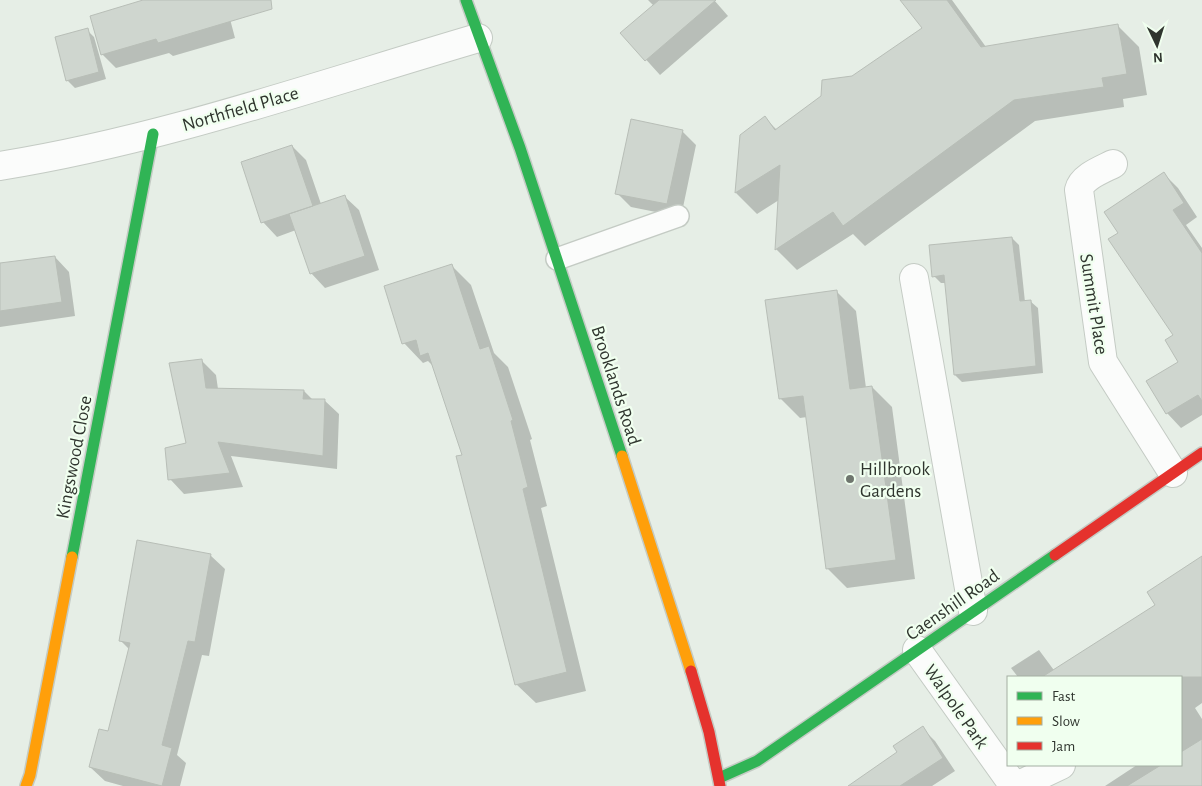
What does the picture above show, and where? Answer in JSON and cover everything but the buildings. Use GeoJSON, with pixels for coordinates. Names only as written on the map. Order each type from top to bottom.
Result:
{"type":"FeatureCollection","features":[{"type":"Feature","properties":{"kind":"street","name":"Brooklands Road"},"geometry":{"type":"LineString","coordinates":[[466,0],[478,38],[520,148],[685,649],[709,732],[719,782]]}},
{"type":"Feature","properties":{"kind":"street","name":"Northfield Place"},"geometry":{"type":"LineString","coordinates":[[0,166],[50,158],[153,134],[478,38]]}},
{"type":"Feature","properties":{"kind":"street","name":"Kingswood Close"},"geometry":{"type":"LineString","coordinates":[[26,786],[30,775],[153,134]]}},
{"type":"Feature","properties":{"kind":"street","name":"Summit Place"},"geometry":{"type":"LineString","coordinates":[[1113,164],[1087,178],[1080,184],[1079,190],[1103,362],[1173,473]]}},
{"type":"Feature","properties":{"kind":"street"},"geometry":{"type":"LineString","coordinates":[[914,278],[973,611]]}},
{"type":"Feature","properties":{"kind":"street","name":"Caenshill Road"},"geometry":{"type":"LineString","coordinates":[[719,782],[757,760],[1202,453]]}},
{"type":"Feature","properties":{"kind":"street","name":"Walpole Park"},"geometry":{"type":"LineString","coordinates":[[917,650],[1016,786]]}},
{"type":"Feature","properties":{"kind":"street"},"geometry":{"type":"LineString","coordinates":[[1016,786],[1059,766]]}},
{"type":"Feature","properties":{"kind":"lane"},"geometry":{"type":"LineString","coordinates":[[557,259],[678,216]]}},
{"type":"Feature","properties":{"kind":"traffic: fast"},"geometry":{"type":"LineString","coordinates":[[466,0],[520,148],[622,456]]}},
{"type":"Feature","properties":{"kind":"traffic: fast"},"geometry":{"type":"LineString","coordinates":[[72,557],[153,134]]}},
{"type":"Feature","properties":{"kind":"traffic: fast"},"geometry":{"type":"LineString","coordinates":[[719,778],[757,761],[1055,555]]}},
{"type":"Feature","properties":{"kind":"traffic: slow"},"geometry":{"type":"LineString","coordinates":[[622,456],[691,671]]}},
{"type":"Feature","properties":{"kind":"traffic: slow"},"geometry":{"type":"LineString","coordinates":[[26,786],[30,775],[72,557]]}},
{"type":"Feature","properties":{"kind":"traffic: jam"},"geometry":{"type":"LineString","coordinates":[[1055,555],[1202,453]]}},
{"type":"Feature","properties":{"kind":"traffic: jam"},"geometry":{"type":"LineString","coordinates":[[691,671],[709,732],[720,786]]}},
{"type":"Feature","properties":{"kind":"place","name":"Hillbrook Gardens"},"geometry":{"type":"Point","coordinates":[850,479]}}]}
